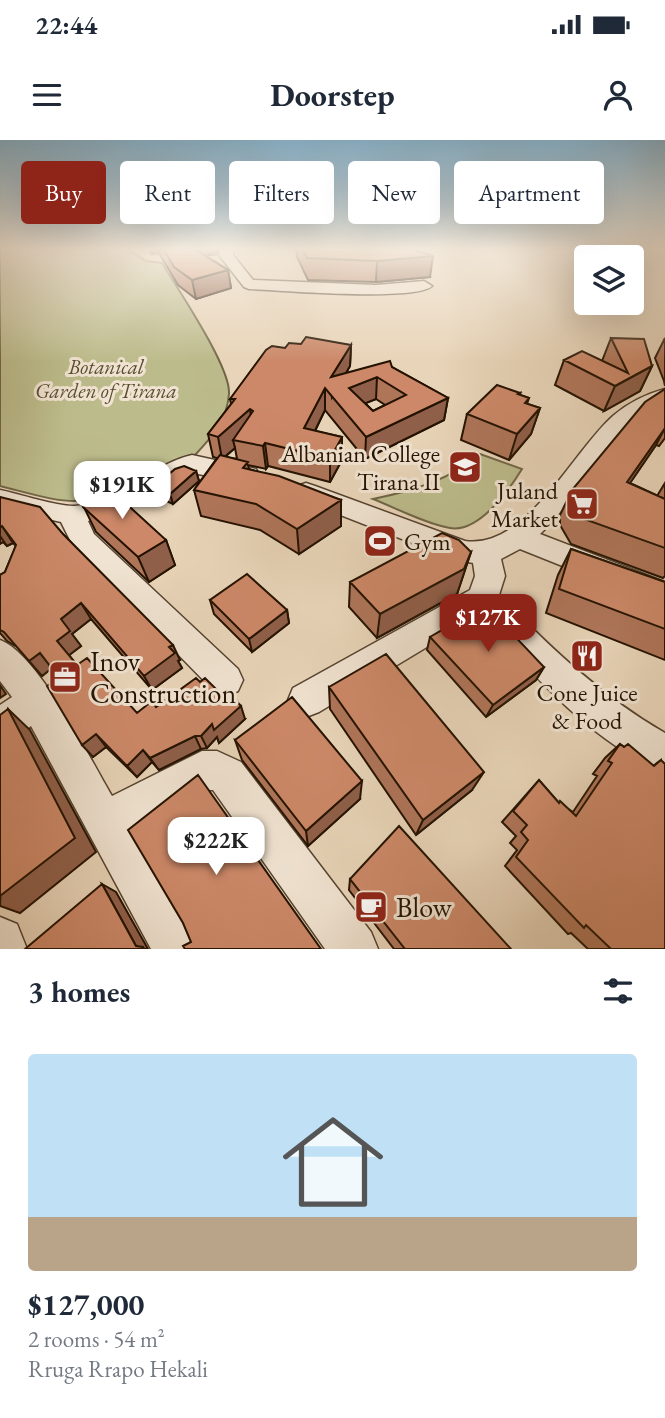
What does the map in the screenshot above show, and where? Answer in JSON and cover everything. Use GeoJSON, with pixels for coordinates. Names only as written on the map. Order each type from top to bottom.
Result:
{"type":"FeatureCollection","features":[{"type":"Feature","properties":{"kind":"street"},"geometry":{"type":"LineString","coordinates":[[286,286],[376,290],[424,286]]}},
{"type":"Feature","properties":{"kind":"street"},"geometry":{"type":"LineString","coordinates":[[0,499],[74,516],[107,507],[135,494],[167,471],[192,463],[278,483],[380,518],[463,551],[486,553],[518,537],[578,475],[614,425],[657,392]]}},
{"type":"Feature","properties":{"kind":"street"},"geometry":{"type":"LineString","coordinates":[[74,516],[75,525],[84,541],[226,680]]}},
{"type":"Feature","properties":{"kind":"street"},"geometry":{"type":"LineString","coordinates":[[518,537],[665,596]]}},
{"type":"Feature","properties":{"kind":"street"},"geometry":{"type":"LineString","coordinates":[[306,700],[483,598],[490,576],[486,553]]}},
{"type":"Feature","properties":{"kind":"street"},"geometry":{"type":"LineString","coordinates":[[483,598],[558,676],[601,714],[665,754]]}},
{"type":"Feature","properties":{"kind":"street"},"geometry":{"type":"LineString","coordinates":[[0,655],[36,701],[177,949]]}},
{"type":"Feature","properties":{"kind":"street"},"geometry":{"type":"LineString","coordinates":[[0,727],[36,701]]}},
{"type":"Feature","properties":{"kind":"street"},"geometry":{"type":"LineString","coordinates":[[105,822],[202,771],[217,771],[227,776],[354,949]]}},
{"type":"Feature","properties":{"kind":"street"},"geometry":{"type":"LineString","coordinates":[[0,941],[3,949]]}},
{"type":"Feature","properties":{"kind":"green space","name":"Botanical Garden of Tirana"},"geometry":{"type":"Polygon","coordinates":[[[0,286],[176,286],[213,347],[227,382],[228,403],[213,435],[195,455],[174,461],[103,497],[72,501],[0,486],[0,286]]]}},
{"type":"Feature","properties":{"kind":"green space"},"geometry":{"type":"Polygon","coordinates":[[[480,454],[522,469],[492,508],[472,524],[461,528],[441,526],[373,499],[443,478],[480,454]]]}},
{"type":"Feature","properties":{"kind":"building"},"geometry":{"type":"Polygon","coordinates":[[[306,337],[351,345],[331,377],[390,361],[392,367],[448,398],[366,437],[325,388],[304,428],[342,437],[330,459],[265,443],[263,446],[233,440],[253,411],[250,409],[218,437],[208,434],[235,399],[230,399],[266,350],[272,346],[285,348],[289,343],[301,344],[306,337]],[[377,377],[349,388],[373,411],[406,395],[377,377]]]}},
{"type":"Feature","properties":{"kind":"building"},"geometry":{"type":"Polygon","coordinates":[[[611,338],[644,339],[652,366],[615,386],[564,360],[582,351],[628,373],[611,338]]]}},
{"type":"Feature","properties":{"kind":"building"},"geometry":{"type":"Polygon","coordinates":[[[497,385],[520,393],[518,394],[529,398],[525,403],[540,408],[517,434],[467,414],[497,385]]]}},
{"type":"Feature","properties":{"kind":"building"},"geometry":{"type":"Polygon","coordinates":[[[665,389],[665,428],[627,482],[665,499],[665,548],[584,519],[572,500],[572,490],[645,402],[665,389]]]}},
{"type":"Feature","properties":{"kind":"building"},"geometry":{"type":"Polygon","coordinates":[[[220,455],[248,462],[243,468],[279,476],[341,500],[297,529],[256,504],[194,490],[220,455]]]}},
{"type":"Feature","properties":{"kind":"building"},"geometry":{"type":"Polygon","coordinates":[[[184,466],[196,471],[170,494],[154,487],[175,469],[184,466]]]}},
{"type":"Feature","properties":{"kind":"building"},"geometry":{"type":"Polygon","coordinates":[[[109,488],[166,540],[138,557],[83,507],[79,497],[109,488]]]}},
{"type":"Feature","properties":{"kind":"building"},"geometry":{"type":"Polygon","coordinates":[[[0,497],[40,507],[63,534],[173,645],[169,647],[175,653],[144,676],[81,603],[61,619],[70,631],[57,641],[77,665],[87,658],[137,713],[152,701],[156,707],[196,678],[200,682],[205,678],[223,696],[228,692],[241,706],[214,730],[212,724],[201,736],[195,736],[150,758],[143,750],[127,766],[96,734],[82,745],[47,686],[59,678],[40,653],[29,661],[0,630],[0,575],[5,572],[16,545],[2,526],[0,527],[0,497]]]}},
{"type":"Feature","properties":{"kind":"building"},"geometry":{"type":"Polygon","coordinates":[[[442,533],[459,540],[471,552],[464,569],[380,614],[350,582],[442,533]]]}},
{"type":"Feature","properties":{"kind":"building"},"geometry":{"type":"Polygon","coordinates":[[[571,549],[665,582],[665,629],[559,589],[571,549]]]}},
{"type":"Feature","properties":{"kind":"building"},"geometry":{"type":"Polygon","coordinates":[[[247,574],[287,610],[249,639],[210,600],[247,574]]]}},
{"type":"Feature","properties":{"kind":"building"},"geometry":{"type":"Polygon","coordinates":[[[485,605],[544,667],[493,705],[430,637],[485,605]]]}},
{"type":"Feature","properties":{"kind":"building"},"geometry":{"type":"Polygon","coordinates":[[[386,654],[484,772],[423,820],[329,687],[386,654]]]}},
{"type":"Feature","properties":{"kind":"building"},"geometry":{"type":"Polygon","coordinates":[[[292,697],[362,781],[306,831],[235,740],[292,697]]]}},
{"type":"Feature","properties":{"kind":"building"},"geometry":{"type":"Polygon","coordinates":[[[8,709],[75,838],[0,896],[0,715],[8,709]]]}},
{"type":"Feature","properties":{"kind":"building"},"geometry":{"type":"Polygon","coordinates":[[[620,744],[624,747],[628,744],[654,766],[661,760],[665,764],[665,949],[611,949],[586,925],[584,928],[516,857],[528,840],[521,832],[527,825],[513,811],[539,780],[559,803],[560,801],[576,816],[612,763],[608,761],[620,744]]]}},
{"type":"Feature","properties":{"kind":"building"},"geometry":{"type":"Polygon","coordinates":[[[198,775],[321,949],[185,949],[183,946],[191,942],[183,923],[128,830],[198,775]]]}},
{"type":"Feature","properties":{"kind":"building"},"geometry":{"type":"Polygon","coordinates":[[[399,826],[511,949],[405,949],[350,879],[399,826]]]}},
{"type":"Feature","properties":{"kind":"building"},"geometry":{"type":"Polygon","coordinates":[[[102,884],[136,946],[144,949],[25,949],[102,884]]]}},
{"type":"Feature","properties":{"kind":"place","name":"Albanian College Tirana II"},"geometry":{"type":"Point","coordinates":[465,467]}},
{"type":"Feature","properties":{"kind":"place","name":"Juland Market"},"geometry":{"type":"Point","coordinates":[582,504]}},
{"type":"Feature","properties":{"kind":"place","name":"Gym"},"geometry":{"type":"Point","coordinates":[380,541]}},
{"type":"Feature","properties":{"kind":"place","name":"Cone Juice & Food"},"geometry":{"type":"Point","coordinates":[587,656]}},
{"type":"Feature","properties":{"kind":"place","name":"Inov Construction"},"geometry":{"type":"Point","coordinates":[65,677]}},
{"type":"Feature","properties":{"kind":"place","name":"Blow"},"geometry":{"type":"Point","coordinates":[371,907]}}]}
